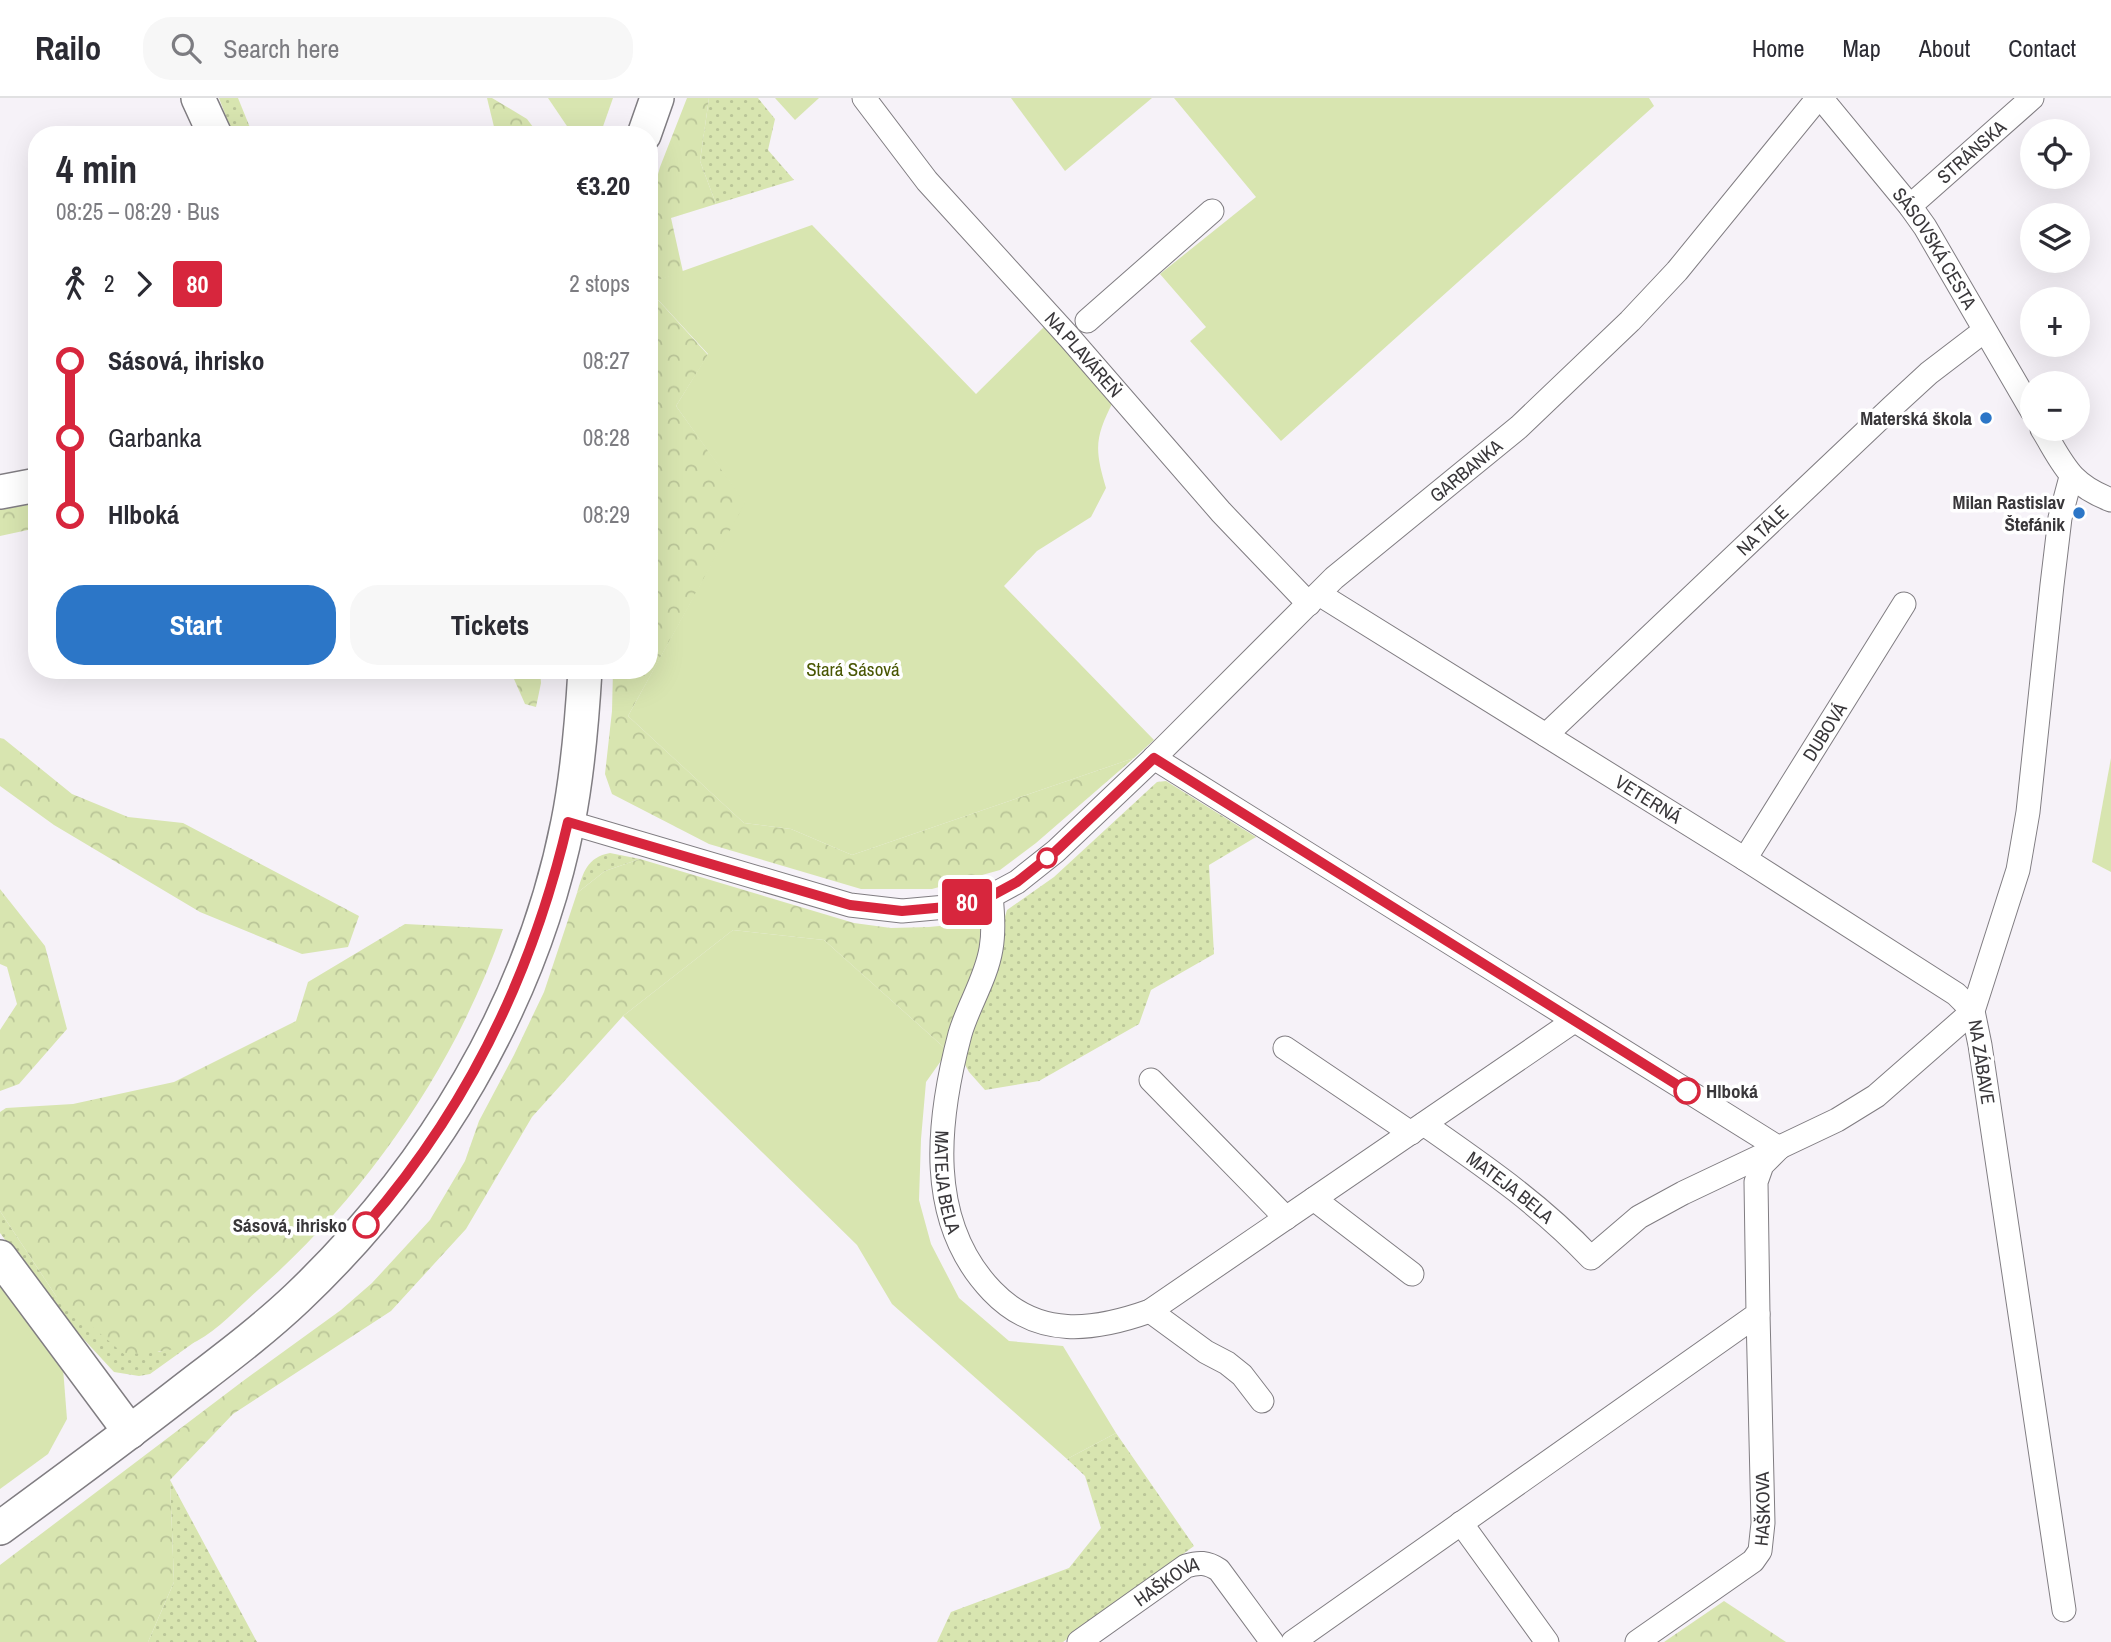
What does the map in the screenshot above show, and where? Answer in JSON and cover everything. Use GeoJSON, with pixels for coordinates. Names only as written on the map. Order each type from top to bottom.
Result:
{"type":"FeatureCollection","features":[{"type":"Feature","properties":{"kind":"street"},"geometry":{"type":"LineString","coordinates":[[198,98],[211,126]]}},
{"type":"Feature","properties":{"kind":"street"},"geometry":{"type":"LineString","coordinates":[[647,126],[657,98]]}},
{"type":"Feature","properties":{"kind":"street","name":"NA PLAVÁREŇ"},"geometry":{"type":"LineString","coordinates":[[864,98],[927,181],[1069,337],[1221,512],[1314,599]]}},
{"type":"Feature","properties":{"kind":"street","name":"GARBANKA"},"geometry":{"type":"LineString","coordinates":[[568,822],[850,905],[902,911],[946,907],[991,896],[1017,882],[1056,851],[1154,758],[1359,557],[1519,427],[1630,321],[1677,271],[1820,98]]}},
{"type":"Feature","properties":{"kind":"street","name":"SÁSOVSKÁ CESTA"},"geometry":{"type":"LineString","coordinates":[[1820,98],[1910,206],[1946,261],[2020,391]]}},
{"type":"Feature","properties":{"kind":"street","name":"STRÁNSKA"},"geometry":{"type":"LineString","coordinates":[[1910,206],[2032,98]]}},
{"type":"Feature","properties":{"kind":"street"},"geometry":{"type":"LineString","coordinates":[[1087,321],[1212,211]]}},
{"type":"Feature","properties":{"kind":"street","name":"NA TÁLE"},"geometry":{"type":"LineString","coordinates":[[1546,735],[1901,398],[1984,331]]}},
{"type":"Feature","properties":{"kind":"street"},"geometry":{"type":"LineString","coordinates":[[2049,441],[2071,477],[2089,490],[2111,500]]}},
{"type":"Feature","properties":{"kind":"street","name":"NA ZÁBAVE"},"geometry":{"type":"LineString","coordinates":[[2064,1610],[1973,1011],[2018,870],[2028,812],[2060,518],[2071,477]]}},
{"type":"Feature","properties":{"kind":"street"},"geometry":{"type":"LineString","coordinates":[[0,492],[28,487]]}},
{"type":"Feature","properties":{"kind":"street","name":"VETERNÁ"},"geometry":{"type":"LineString","coordinates":[[1314,599],[1546,735],[1745,859],[1956,994],[1973,1011]]}},
{"type":"Feature","properties":{"kind":"street","name":"DUBOVÁ"},"geometry":{"type":"LineString","coordinates":[[1745,859],[1905,604]]}},
{"type":"Feature","properties":{"kind":"street"},"geometry":{"type":"LineString","coordinates":[[0,1528],[233,1353],[296,1299],[337,1258],[386,1202],[455,1106],[503,1015],[523,970],[553,884],[578,766],[584,679]]}},
{"type":"Feature","properties":{"kind":"street"},"geometry":{"type":"LineString","coordinates":[[1154,758],[1779,1148],[1837,1120],[1876,1096],[1973,1011]]}},
{"type":"Feature","properties":{"kind":"street","name":"MATEJA BELA"},"geometry":{"type":"LineString","coordinates":[[991,896],[991,951],[961,1032],[948,1092],[943,1128],[943,1194],[951,1225],[965,1257],[980,1279],[999,1299],[1021,1314],[1053,1326],[1086,1328],[1119,1322],[1150,1311],[1574,1021]]}},
{"type":"Feature","properties":{"kind":"street","name":"MATEJA BELA"},"geometry":{"type":"LineString","coordinates":[[1285,1048],[1531,1200],[1562,1226],[1591,1258],[1639,1217],[1682,1193],[1779,1148]]}},
{"type":"Feature","properties":{"kind":"street"},"geometry":{"type":"LineString","coordinates":[[1151,1080],[1286,1218]]}},
{"type":"Feature","properties":{"kind":"street","name":"HAŠKOVA"},"geometry":{"type":"LineString","coordinates":[[1637,1642],[1742,1570],[1760,1551],[1763,1523],[1756,1182],[1762,1165],[1779,1148]]}},
{"type":"Feature","properties":{"kind":"street"},"geometry":{"type":"LineString","coordinates":[[1314,1199],[1412,1274]]}},
{"type":"Feature","properties":{"kind":"street"},"geometry":{"type":"LineString","coordinates":[[0,1257],[130,1432]]}},
{"type":"Feature","properties":{"kind":"street"},"geometry":{"type":"LineString","coordinates":[[1150,1311],[1242,1375],[1262,1401]]}},
{"type":"Feature","properties":{"kind":"street"},"geometry":{"type":"LineString","coordinates":[[1293,1642],[1758,1314]]}},
{"type":"Feature","properties":{"kind":"street"},"geometry":{"type":"LineString","coordinates":[[1461,1523],[1547,1642]]}},
{"type":"Feature","properties":{"kind":"street","name":"HAŠKOVA"},"geometry":{"type":"LineString","coordinates":[[1079,1642],[1186,1566],[1198,1563],[1210,1564],[1219,1570],[1272,1642]]}},
{"type":"Feature","properties":{"kind":"green space"},"geometry":{"type":"Polygon","coordinates":[[[219,98],[238,98],[249,126],[230,126],[219,98]]]}},
{"type":"Feature","properties":{"kind":"green space"},"geometry":{"type":"Polygon","coordinates":[[[487,98],[492,98],[527,119],[532,126],[494,126],[487,98]]]}},
{"type":"Feature","properties":{"kind":"green space"},"geometry":{"type":"Polygon","coordinates":[[[548,98],[613,98],[603,126],[567,126],[548,98]]]}},
{"type":"Feature","properties":{"kind":"green space"},"geometry":{"type":"Polygon","coordinates":[[[687,98],[709,98],[700,161],[716,204],[671,218],[683,272],[658,280],[658,174],[687,98]]]}},
{"type":"Feature","properties":{"kind":"green space"},"geometry":{"type":"Polygon","coordinates":[[[709,98],[758,98],[775,119],[768,150],[794,180],[716,204],[700,161],[709,98]]]}},
{"type":"Feature","properties":{"kind":"green space"},"geometry":{"type":"Polygon","coordinates":[[[775,98],[819,98],[795,120],[775,98]]]}},
{"type":"Feature","properties":{"kind":"green space"},"geometry":{"type":"Polygon","coordinates":[[[1011,98],[1152,98],[1065,171],[1011,98]]]}},
{"type":"Feature","properties":{"kind":"green space"},"geometry":{"type":"Polygon","coordinates":[[[1174,98],[1649,98],[1654,106],[1281,441],[1190,341],[1206,327],[1160,274],[1256,197],[1174,98]]]}},
{"type":"Feature","properties":{"kind":"green space","name":"Stará Sásová"},"geometry":{"type":"Polygon","coordinates":[[[812,225],[976,394],[1046,325],[1114,400],[1098,443],[1106,488],[1091,517],[1037,551],[1004,586],[1154,740],[1134,758],[852,855],[791,829],[744,823],[628,716],[648,679],[658,679],[658,661],[745,503],[676,406],[708,354],[658,300],[658,280],[812,225]]]}},
{"type":"Feature","properties":{"kind":"green space"},"geometry":{"type":"Polygon","coordinates":[[[658,300],[708,355],[676,406],[746,503],[658,662],[658,300]]]}},
{"type":"Feature","properties":{"kind":"green space"},"geometry":{"type":"Polygon","coordinates":[[[28,505],[28,530],[0,536],[0,510],[28,505]]]}},
{"type":"Feature","properties":{"kind":"green space"},"geometry":{"type":"Polygon","coordinates":[[[514,679],[541,679],[536,707],[525,704],[514,679]]]}},
{"type":"Feature","properties":{"kind":"green space"},"geometry":{"type":"Polygon","coordinates":[[[613,679],[648,679],[628,716],[744,823],[791,829],[852,855],[1134,758],[1036,843],[1000,870],[932,889],[861,889],[709,844],[612,794],[605,774],[613,679]]]}},
{"type":"Feature","properties":{"kind":"green space"},"geometry":{"type":"Polygon","coordinates":[[[0,738],[72,794],[128,817],[183,823],[359,916],[348,947],[302,954],[200,912],[54,825],[0,786],[0,738]]]}},
{"type":"Feature","properties":{"kind":"green space"},"geometry":{"type":"Polygon","coordinates":[[[2111,758],[2111,872],[2092,862],[2111,758]]]}},
{"type":"Feature","properties":{"kind":"green space"},"geometry":{"type":"Polygon","coordinates":[[[1166,781],[1256,837],[1209,865],[1214,954],[1151,990],[1139,1024],[1039,1081],[985,1090],[964,1063],[968,1035],[1007,910],[1054,877],[1157,782],[1166,781]]]}},
{"type":"Feature","properties":{"kind":"green space"},"geometry":{"type":"Polygon","coordinates":[[[610,853],[640,859],[605,871],[577,893],[591,862],[610,853]]]}},
{"type":"Feature","properties":{"kind":"green space"},"geometry":{"type":"Polygon","coordinates":[[[640,859],[854,923],[891,928],[980,922],[985,939],[948,1051],[824,940],[733,930],[623,1016],[532,1117],[466,1229],[391,1311],[233,1414],[170,1480],[174,1582],[148,1642],[0,1642],[0,1565],[341,1310],[372,1283],[430,1220],[465,1161],[479,1121],[544,992],[577,893],[605,871],[640,859]]]}},
{"type":"Feature","properties":{"kind":"green space"},"geometry":{"type":"Polygon","coordinates":[[[0,889],[45,946],[67,1029],[19,1084],[0,1091],[0,1030],[17,1004],[7,967],[0,964],[0,889]]]}},
{"type":"Feature","properties":{"kind":"green space"},"geometry":{"type":"Polygon","coordinates":[[[405,924],[503,929],[460,1030],[403,1125],[371,1170],[336,1212],[298,1253],[221,1324],[197,1341],[180,1348],[124,1354],[56,1296],[0,1211],[0,1112],[6,1108],[73,1104],[174,1082],[296,1021],[308,982],[405,924]]]}},
{"type":"Feature","properties":{"kind":"green space"},"geometry":{"type":"Polygon","coordinates":[[[733,930],[824,940],[948,1051],[926,1082],[919,1200],[931,1244],[959,1298],[1009,1341],[1063,1346],[1116,1433],[1067,1459],[892,1304],[857,1245],[623,1016],[733,930]]]}},
{"type":"Feature","properties":{"kind":"green space"},"geometry":{"type":"Polygon","coordinates":[[[0,1211],[56,1296],[159,1352],[196,1341],[150,1374],[139,1376],[114,1372],[65,1319],[0,1233],[0,1211]]]}},
{"type":"Feature","properties":{"kind":"green space"},"geometry":{"type":"Polygon","coordinates":[[[0,1286],[63,1368],[67,1419],[48,1454],[0,1489],[0,1286]]]}},
{"type":"Feature","properties":{"kind":"green space"},"geometry":{"type":"Polygon","coordinates":[[[1116,1433],[1194,1546],[1063,1642],[937,1642],[951,1612],[1069,1568],[1101,1528],[1085,1476],[1067,1459],[1116,1433]]]}},
{"type":"Feature","properties":{"kind":"green space"},"geometry":{"type":"Polygon","coordinates":[[[170,1480],[257,1642],[148,1642],[174,1582],[170,1480]]]}},
{"type":"Feature","properties":{"kind":"green space"},"geometry":{"type":"Polygon","coordinates":[[[1724,1601],[1786,1642],[1664,1642],[1724,1601]]]}},
{"type":"Feature","properties":{"kind":"bus line","name":"80"},"geometry":{"type":"LineString","coordinates":[[366,1225],[419,1158],[455,1106],[482,1059],[523,970],[553,884],[568,822],[850,905],[902,911],[946,907],[991,896],[1017,882],[1056,851],[1154,758],[1687,1091]]}},
{"type":"Feature","properties":{"kind":"place","name":"Materská škola"},"geometry":{"type":"Point","coordinates":[1986,418]}},
{"type":"Feature","properties":{"kind":"place","name":"Milan Rastislav Štefánik"},"geometry":{"type":"Point","coordinates":[2079,513]}},
{"type":"Feature","properties":{"kind":"place","name":"Hlboká"},"geometry":{"type":"Point","coordinates":[1687,1091]}},
{"type":"Feature","properties":{"kind":"place","name":"Sásová, ihrisko"},"geometry":{"type":"Point","coordinates":[366,1225]}}]}
